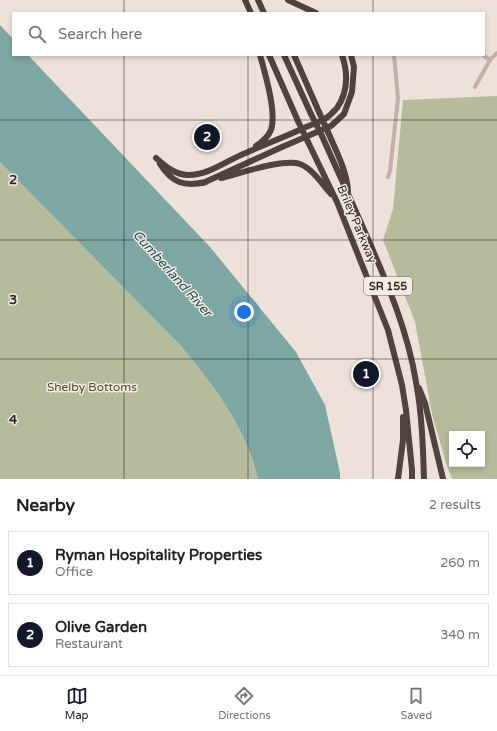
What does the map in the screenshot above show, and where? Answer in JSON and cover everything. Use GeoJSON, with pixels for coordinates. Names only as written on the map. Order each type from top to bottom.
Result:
{"type":"FeatureCollection","features":[{"type":"Feature","properties":{"kind":"highway"},"geometry":{"type":"LineString","coordinates":[[244,0],[247,12]]}},
{"type":"Feature","properties":{"kind":"highway"},"geometry":{"type":"LineString","coordinates":[[244,0],[250,12]]}},
{"type":"Feature","properties":{"kind":"highway"},"geometry":{"type":"LineString","coordinates":[[258,0],[264,12]]}},
{"type":"Feature","properties":{"kind":"highway"},"geometry":{"type":"LineString","coordinates":[[288,0],[314,12]]}},
{"type":"Feature","properties":{"kind":"highway"},"geometry":{"type":"LineString","coordinates":[[241,155],[262,141],[269,134],[273,120],[260,56]]}},
{"type":"Feature","properties":{"kind":"highway","name":"Briley Parkway"},"geometry":{"type":"LineString","coordinates":[[269,56],[298,121],[337,202],[388,330],[398,366],[406,410],[412,479]]}},
{"type":"Feature","properties":{"kind":"highway","name":"Briley Parkway"},"geometry":{"type":"LineString","coordinates":[[284,56],[322,136],[399,313],[416,382],[422,438],[424,479]]}},
{"type":"Feature","properties":{"kind":"highway"},"geometry":{"type":"LineString","coordinates":[[294,56],[338,154],[348,182],[348,195]]}},
{"type":"Feature","properties":{"kind":"highway"},"geometry":{"type":"LineString","coordinates":[[337,202],[315,175],[300,164],[275,164],[203,183],[181,184],[173,180],[168,175],[156,158],[174,172],[188,175],[204,172],[326,118],[336,109],[346,87],[346,75],[342,56]]}},
{"type":"Feature","properties":{"kind":"highway"},"geometry":{"type":"LineString","coordinates":[[203,183],[331,126],[344,114],[352,92],[354,67],[351,56]]}},
{"type":"Feature","properties":{"kind":"highway"},"geometry":{"type":"LineString","coordinates":[[187,184],[188,175]]}},
{"type":"Feature","properties":{"kind":"highway"},"geometry":{"type":"LineString","coordinates":[[398,366],[404,410],[403,440],[398,479]]}},
{"type":"Feature","properties":{"kind":"highway"},"geometry":{"type":"LineString","coordinates":[[416,382],[425,403],[443,479]]}},
{"type":"Feature","properties":{"kind":"street"},"geometry":{"type":"LineString","coordinates":[[475,87],[490,60],[497,53]]}},
{"type":"Feature","properties":{"kind":"street"},"geometry":{"type":"LineString","coordinates":[[388,177],[390,171],[398,98],[394,56]]}},
{"type":"Feature","properties":{"kind":"street"},"geometry":{"type":"LineString","coordinates":[[484,56],[490,60]]}},
{"type":"Feature","properties":{"kind":"green space"},"geometry":{"type":"Polygon","coordinates":[[[497,96],[497,479],[452,479],[432,414],[415,322],[383,240],[393,209],[403,100],[497,96]]]}},
{"type":"Feature","properties":{"kind":"green space","name":"Shelby Bottoms"},"geometry":{"type":"Polygon","coordinates":[[[0,162],[181,346],[217,392],[237,425],[253,460],[258,479],[0,479],[0,162]]]}},
{"type":"Feature","properties":{"kind":"water","name":"Cumberland River"},"geometry":{"type":"Polygon","coordinates":[[[0,25],[12,38],[12,56],[29,56],[210,247],[296,352],[325,405],[340,479],[258,479],[246,442],[237,425],[217,392],[181,346],[0,162],[0,25]]]}},
{"type":"Feature","properties":{"kind":"place","name":"Olive Garden"},"geometry":{"type":"Point","coordinates":[207,137]}},
{"type":"Feature","properties":{"kind":"place","name":"Ryman Hospitality Properties"},"geometry":{"type":"Point","coordinates":[366,374]}}]}
